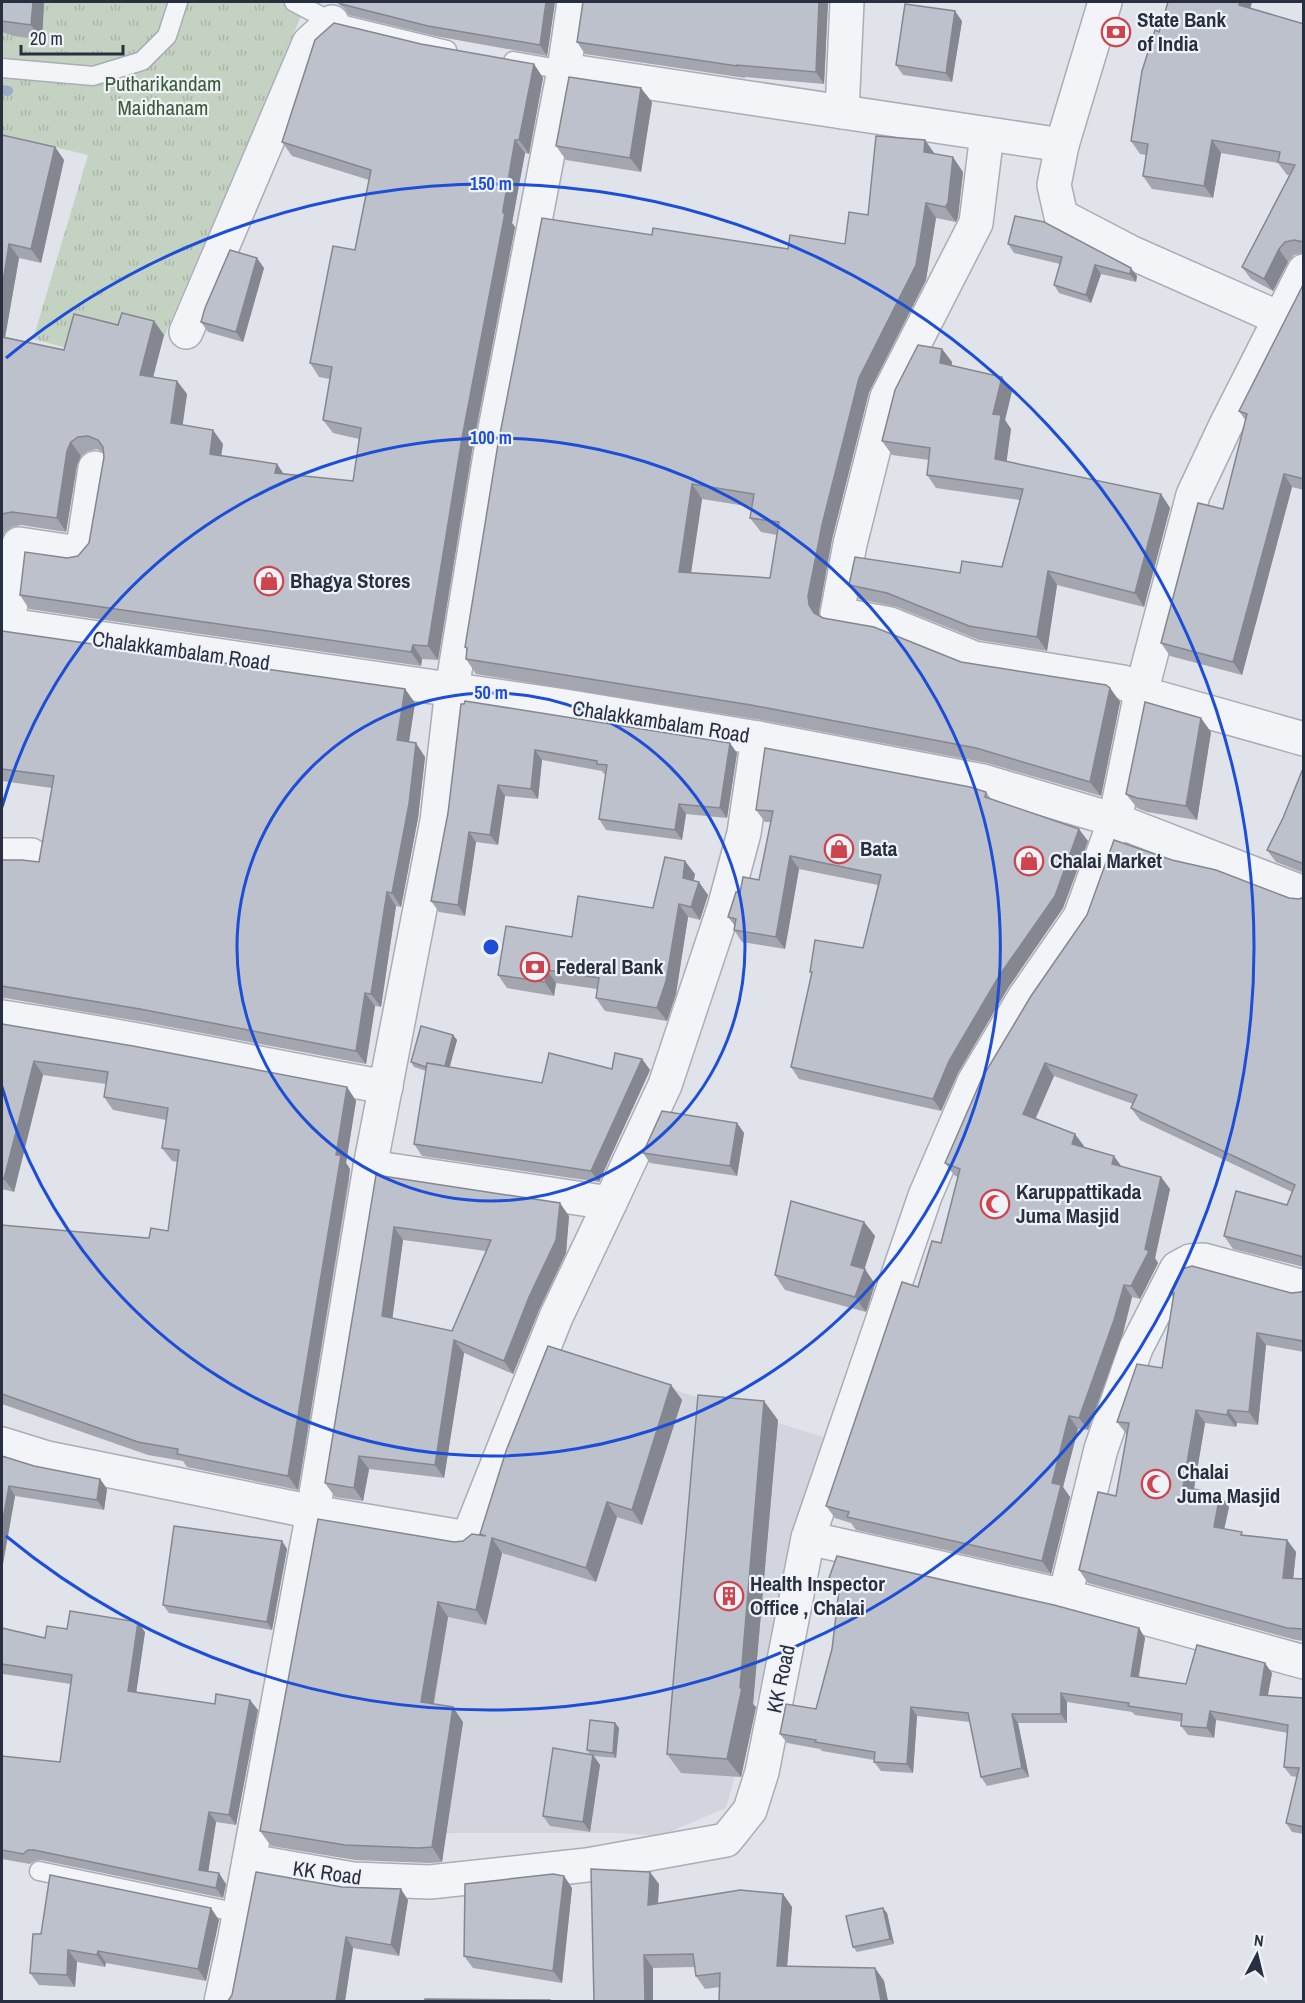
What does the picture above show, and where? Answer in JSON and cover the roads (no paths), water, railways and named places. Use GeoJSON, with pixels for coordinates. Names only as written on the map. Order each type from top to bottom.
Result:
{"type":"FeatureCollection","features":[{"type":"Feature","properties":{"kind":"street"},"geometry":{"type":"LineString","coordinates":[[220,2001],[249,1861],[313,1512],[370,1167],[437,821],[452,689],[490,455],[564,70],[574,2]]}},
{"type":"Feature","properties":{"kind":"street"},"geometry":{"type":"LineString","coordinates":[[842,112],[847,2]]}},
{"type":"Feature","properties":{"kind":"street"},"geometry":{"type":"LineString","coordinates":[[1105,2],[1062,145],[1054,185],[1061,216],[1130,252],[1279,318]]}},
{"type":"Feature","properties":{"kind":"street"},"geometry":{"type":"LineString","coordinates":[[186,332],[309,43],[332,22]]}},
{"type":"Feature","properties":{"kind":"street"},"geometry":{"type":"LineString","coordinates":[[564,70],[1062,145]]}},
{"type":"Feature","properties":{"kind":"street"},"geometry":{"type":"LineString","coordinates":[[987,134],[976,223],[887,397],[850,544],[837,614],[890,624],[974,658],[1123,682],[1141,693],[1304,739]]}},
{"type":"Feature","properties":{"kind":"street","name":"KK Road"},"geometry":{"type":"LineString","coordinates":[[249,1861],[353,1879],[430,1882],[587,1865],[726,1840],[750,1810],[762,1772],[808,1538],[925,1196],[974,1082],[1024,998],[1080,917],[1115,820],[1141,693],[1193,495],[1304,271]]}},
{"type":"Feature","properties":{"kind":"street"},"geometry":{"type":"LineString","coordinates":[[5,625],[19,544],[79,553],[83,547],[95,468]]}},
{"type":"Feature","properties":{"kind":"street","name":"Chalakkambalam Road"},"geometry":{"type":"LineString","coordinates":[[5,625],[452,689],[758,738],[983,781],[1115,820],[1304,893]]}},
{"type":"Feature","properties":{"kind":"street"},"geometry":{"type":"LineString","coordinates":[[2,1444],[46,1458],[313,1512],[468,1538],[556,1317],[665,1085],[724,908],[744,833],[758,738]]}},
{"type":"Feature","properties":{"kind":"street"},"geometry":{"type":"LineString","coordinates":[[2,1017],[109,1033],[231,1059],[386,1087]]}},
{"type":"Feature","properties":{"kind":"street"},"geometry":{"type":"LineString","coordinates":[[370,1167],[610,1203]]}},
{"type":"Feature","properties":{"kind":"street"},"geometry":{"type":"LineString","coordinates":[[1065,1596],[1101,1449],[1136,1348],[1177,1268],[1190,1261],[1203,1260],[1304,1287]]}},
{"type":"Feature","properties":{"kind":"street"},"geometry":{"type":"LineString","coordinates":[[808,1538],[1065,1596],[1304,1662]]}},
{"type":"Feature","properties":{"kind":"lane"},"geometry":{"type":"LineString","coordinates":[[2,68],[93,76],[142,61],[167,36],[178,2]]}},
{"type":"Feature","properties":{"kind":"lane"},"geometry":{"type":"LineString","coordinates":[[294,2],[332,22],[465,53]]}},
{"type":"Feature","properties":{"kind":"lane"},"geometry":{"type":"LineString","coordinates":[[498,59],[564,70]]}},
{"type":"Feature","properties":{"kind":"lane"},"geometry":{"type":"LineString","coordinates":[[39,1871],[239,1913]]}},
{"type":"Feature","properties":{"kind":"waterway"},"geometry":{"type":"LineString","coordinates":[[2,90],[8,91]]}},
{"type":"Feature","properties":{"kind":"place","name":"State Bank of India"},"geometry":{"type":"Point","coordinates":[1116,32]}},
{"type":"Feature","properties":{"kind":"place","name":"Bhagya Stores"},"geometry":{"type":"Point","coordinates":[269,581]}},
{"type":"Feature","properties":{"kind":"place","name":"Bata"},"geometry":{"type":"Point","coordinates":[839,849]}},
{"type":"Feature","properties":{"kind":"place","name":"Chalai Market"},"geometry":{"type":"Point","coordinates":[1029,861]}},
{"type":"Feature","properties":{"kind":"place","name":"Federal Bank"},"geometry":{"type":"Point","coordinates":[535,967]}},
{"type":"Feature","properties":{"kind":"place","name":"Karuppattikada Juma Masjid"},"geometry":{"type":"Point","coordinates":[995,1204]}},
{"type":"Feature","properties":{"kind":"place","name":"Chalai Juma Masjid"},"geometry":{"type":"Point","coordinates":[1156,1484]}},
{"type":"Feature","properties":{"kind":"place","name":"Health Inspector Office , Chalai"},"geometry":{"type":"Point","coordinates":[729,1596]}},
{"type":"Feature","properties":{"kind":"park label","name":"Putharikandam Maidhanam"},"geometry":{"type":"Point","coordinates":[163,96]}}]}
